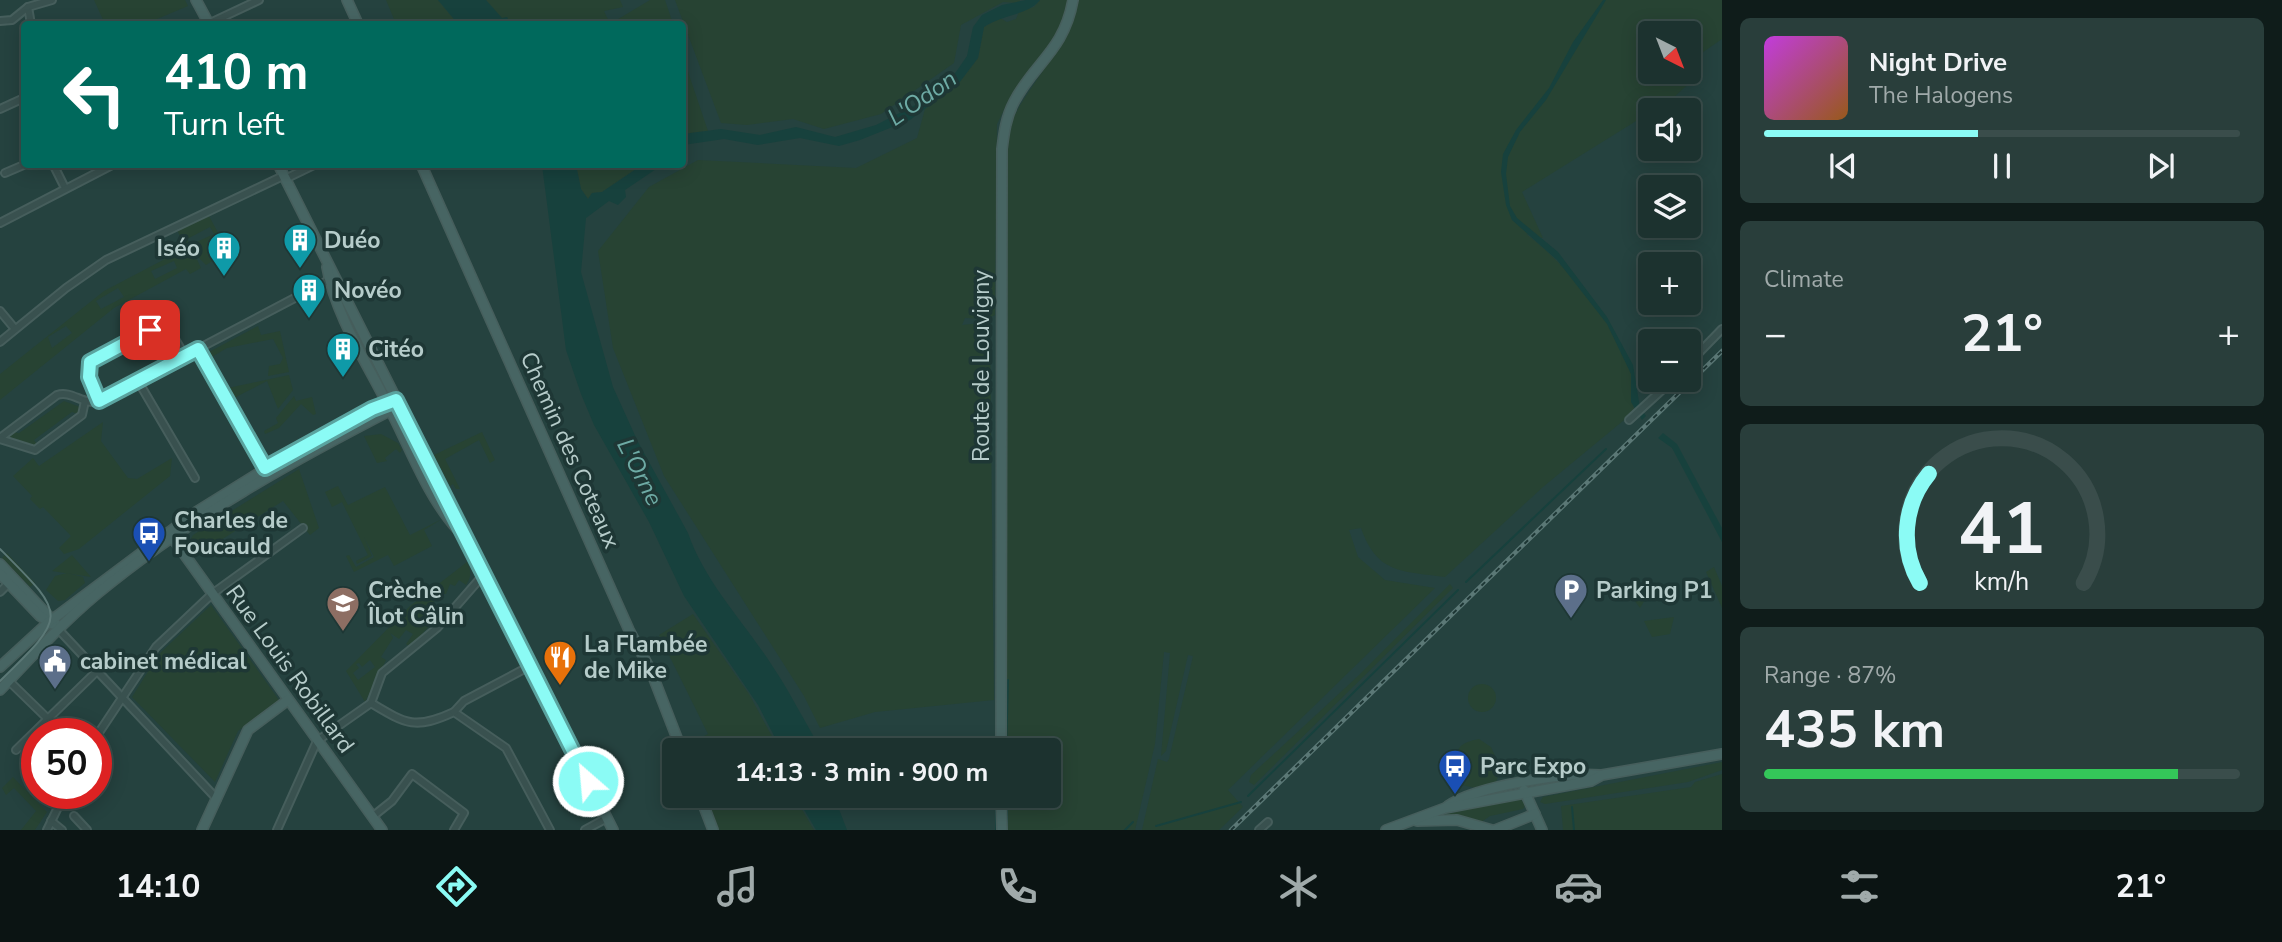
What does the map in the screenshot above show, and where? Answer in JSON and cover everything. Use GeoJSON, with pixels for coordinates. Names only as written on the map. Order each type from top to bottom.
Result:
{"type":"FeatureCollection","features":[{"type":"Feature","properties":{"kind":"main road"},"geometry":{"type":"LineString","coordinates":[[196,0],[206,21]]}},
{"type":"Feature","properties":{"kind":"main road"},"geometry":{"type":"LineString","coordinates":[[347,0],[357,21]]}},
{"type":"Feature","properties":{"kind":"main road","name":"Route de Louvigny"},"geometry":{"type":"LineString","coordinates":[[1001,738],[1002,149],[1006,122],[1015,100],[1059,40],[1073,0]]}},
{"type":"Feature","properties":{"kind":"main road"},"geometry":{"type":"LineString","coordinates":[[280,168],[439,503],[464,537],[484,574],[613,830]]}},
{"type":"Feature","properties":{"kind":"main road","name":"Chemin des Coteaux"},"geometry":{"type":"LineString","coordinates":[[423,168],[618,606],[651,671],[677,738]]}},
{"type":"Feature","properties":{"kind":"main road"},"geometry":{"type":"LineString","coordinates":[[326,262],[329,280],[394,405]]}},
{"type":"Feature","properties":{"kind":"main road"},"geometry":{"type":"LineString","coordinates":[[0,667],[96,595],[170,534],[267,471],[338,433],[372,409],[394,405]]}},
{"type":"Feature","properties":{"kind":"main road","name":"Rue Louis Robillard"},"geometry":{"type":"LineString","coordinates":[[170,534],[382,830]]}},
{"type":"Feature","properties":{"kind":"main road"},"geometry":{"type":"LineString","coordinates":[[0,564],[54,624]]}},
{"type":"Feature","properties":{"kind":"main road"},"geometry":{"type":"LineString","coordinates":[[0,574],[54,624]]}},
{"type":"Feature","properties":{"kind":"main road"},"geometry":{"type":"LineString","coordinates":[[0,690],[54,624]]}},
{"type":"Feature","properties":{"kind":"main road"},"geometry":{"type":"LineString","coordinates":[[202,830],[248,730],[288,700]]}},
{"type":"Feature","properties":{"kind":"main road"},"geometry":{"type":"LineString","coordinates":[[1445,808],[1457,799],[1520,782],[1602,775],[1722,754]]}},
{"type":"Feature","properties":{"kind":"main road"},"geometry":{"type":"LineString","coordinates":[[1386,830],[1445,808],[1591,781],[1602,775]]}},
{"type":"Feature","properties":{"kind":"main road"},"geometry":{"type":"LineString","coordinates":[[1520,782],[1542,830]]}},
{"type":"Feature","properties":{"kind":"main road"},"geometry":{"type":"LineString","coordinates":[[1467,806],[1486,795],[1517,788],[1520,782]]}},
{"type":"Feature","properties":{"kind":"main road"},"geometry":{"type":"LineString","coordinates":[[705,808],[713,830]]}},
{"type":"Feature","properties":{"kind":"main road"},"geometry":{"type":"LineString","coordinates":[[1001,808],[1002,830]]}},
{"type":"Feature","properties":{"kind":"main road"},"geometry":{"type":"LineString","coordinates":[[1402,822],[1450,819],[1494,830],[1535,814]]}},
{"type":"Feature","properties":{"kind":"street"},"geometry":{"type":"LineString","coordinates":[[0,21],[17,18],[28,7],[52,0]]}},
{"type":"Feature","properties":{"kind":"street"},"geometry":{"type":"LineString","coordinates":[[214,21],[259,0]]}},
{"type":"Feature","properties":{"kind":"street"},"geometry":{"type":"LineString","coordinates":[[28,7],[30,21]]}},
{"type":"Feature","properties":{"kind":"street"},"geometry":{"type":"LineString","coordinates":[[0,109],[21,99]]}},
{"type":"Feature","properties":{"kind":"street"},"geometry":{"type":"LineString","coordinates":[[5,173],[21,166]]}},
{"type":"Feature","properties":{"kind":"street"},"geometry":{"type":"LineString","coordinates":[[55,168],[65,188]]}},
{"type":"Feature","properties":{"kind":"street"},"geometry":{"type":"LineString","coordinates":[[0,223],[106,168]]}},
{"type":"Feature","properties":{"kind":"street"},"geometry":{"type":"LineString","coordinates":[[0,342],[106,260],[244,194],[306,168]]}},
{"type":"Feature","properties":{"kind":"street"},"geometry":{"type":"LineString","coordinates":[[0,438],[57,395],[63,393],[91,404],[99,401],[329,280]]}},
{"type":"Feature","properties":{"kind":"street"},"geometry":{"type":"LineString","coordinates":[[0,311],[15,329]]}},
{"type":"Feature","properties":{"kind":"street"},"geometry":{"type":"LineString","coordinates":[[99,401],[89,377],[90,362],[127,340],[163,323],[185,356]]}},
{"type":"Feature","properties":{"kind":"street"},"geometry":{"type":"LineString","coordinates":[[1701,351],[1722,329]]}},
{"type":"Feature","properties":{"kind":"street"},"geometry":{"type":"LineString","coordinates":[[198,349],[267,471]]}},
{"type":"Feature","properties":{"kind":"street"},"geometry":{"type":"LineString","coordinates":[[138,381],[195,478]]}},
{"type":"Feature","properties":{"kind":"street"},"geometry":{"type":"LineString","coordinates":[[1632,418],[1660,392]]}},
{"type":"Feature","properties":{"kind":"street"},"geometry":{"type":"LineString","coordinates":[[0,438],[35,450],[82,415],[85,401]]}},
{"type":"Feature","properties":{"kind":"street"},"geometry":{"type":"LineString","coordinates":[[109,718],[156,647],[212,594],[303,528]]}},
{"type":"Feature","properties":{"kind":"street"},"geometry":{"type":"LineString","coordinates":[[277,830],[317,741],[371,703],[382,673],[437,628],[484,574]]}},
{"type":"Feature","properties":{"kind":"street"},"geometry":{"type":"LineString","coordinates":[[0,592],[9,583]]}},
{"type":"Feature","properties":{"kind":"street"},"geometry":{"type":"LineString","coordinates":[[54,624],[217,799]]}},
{"type":"Feature","properties":{"kind":"street"},"geometry":{"type":"LineString","coordinates":[[371,703],[409,724],[429,722],[454,712],[464,701],[530,666]]}},
{"type":"Feature","properties":{"kind":"street"},"geometry":{"type":"LineString","coordinates":[[49,718],[97,671]]}},
{"type":"Feature","properties":{"kind":"street"},"geometry":{"type":"LineString","coordinates":[[9,681],[47,718]]}},
{"type":"Feature","properties":{"kind":"street"},"geometry":{"type":"LineString","coordinates":[[454,712],[506,748],[550,830]]}},
{"type":"Feature","properties":{"kind":"street"},"geometry":{"type":"LineString","coordinates":[[16,750],[21,745]]}},
{"type":"Feature","properties":{"kind":"street"},"geometry":{"type":"LineString","coordinates":[[372,817],[392,801],[412,774],[464,813],[454,830]]}},
{"type":"Feature","properties":{"kind":"street"},"geometry":{"type":"LineString","coordinates":[[47,830],[57,809]]}},
{"type":"Feature","properties":{"kind":"street"},"geometry":{"type":"LineString","coordinates":[[74,816],[87,830]]}},
{"type":"Feature","properties":{"kind":"street"},"geometry":{"type":"LineString","coordinates":[[585,830],[607,818]]}},
{"type":"Feature","properties":{"kind":"street"},"geometry":{"type":"LineString","coordinates":[[51,821],[62,830]]}},
{"type":"Feature","properties":{"kind":"street"},"geometry":{"type":"LineString","coordinates":[[1259,830],[1268,822]]}},
{"type":"Feature","properties":{"kind":"shaded area"},"geometry":{"type":"Polygon","coordinates":[[[94,0],[185,0],[188,6],[152,21],[104,21],[94,0]]]}},
{"type":"Feature","properties":{"kind":"shaded area"},"geometry":{"type":"Polygon","coordinates":[[[386,0],[438,0],[456,21],[395,21],[386,0]]]}},
{"type":"Feature","properties":{"kind":"shaded area"},"geometry":{"type":"Polygon","coordinates":[[[486,0],[620,0],[623,7],[604,11],[609,21],[502,19],[486,0]]]}},
{"type":"Feature","properties":{"kind":"shaded area"},"geometry":{"type":"Polygon","coordinates":[[[650,0],[665,0],[672,21],[615,21],[650,0]]]}},
{"type":"Feature","properties":{"kind":"shaded area"},"geometry":{"type":"Polygon","coordinates":[[[675,0],[1020,0],[1020,3],[1003,2],[961,25],[954,63],[881,114],[824,129],[793,119],[747,125],[721,123],[686,29],[686,21],[683,21],[675,0]]]}},
{"type":"Feature","properties":{"kind":"shaded area"},"geometry":{"type":"Polygon","coordinates":[[[1040,0],[1070,0],[1059,34],[1010,98],[997,124],[995,315],[987,319],[965,318],[962,325],[989,322],[990,329],[994,700],[875,712],[820,728],[804,696],[664,476],[613,348],[598,251],[649,187],[698,160],[856,168],[917,138],[925,109],[959,83],[978,58],[984,27],[1000,18],[1007,22],[1016,19],[1019,12],[1034,7],[1040,0]]]}},
{"type":"Feature","properties":{"kind":"shaded area"},"geometry":{"type":"Polygon","coordinates":[[[1077,0],[1722,0],[1722,39],[1701,54],[1701,21],[1638,21],[1638,84],[1689,84],[1673,98],[1638,98],[1638,120],[1522,192],[1543,238],[1526,234],[1557,261],[1589,297],[1625,355],[1631,373],[1635,411],[1543,487],[1445,577],[1393,568],[1375,554],[1361,528],[1349,530],[1358,557],[1385,580],[1435,588],[1228,790],[1243,807],[1219,830],[1142,830],[1158,759],[1167,762],[1169,759],[1193,656],[1188,655],[1166,751],[1161,756],[1170,653],[1164,652],[1155,744],[1135,830],[1004,830],[1004,808],[1061,808],[1061,738],[1005,738],[1005,136],[1023,101],[1064,37],[1077,0]]]}},
{"type":"Feature","properties":{"kind":"shaded area"},"geometry":{"type":"Polygon","coordinates":[[[686,66],[708,131],[686,134],[686,66]]]}},
{"type":"Feature","properties":{"kind":"shaded area"},"geometry":{"type":"Polygon","coordinates":[[[577,168],[638,168],[602,192],[592,193],[588,199],[581,189],[577,168]]]}},
{"type":"Feature","properties":{"kind":"shaded area"},"geometry":{"type":"Polygon","coordinates":[[[209,216],[228,251],[206,265],[194,253],[201,268],[190,274],[186,269],[114,308],[0,400],[0,374],[104,291],[186,248],[177,230],[209,216]],[[210,227],[187,239],[190,245],[214,234],[210,227]],[[174,261],[151,271],[155,279],[177,268],[174,261]],[[118,288],[96,301],[101,309],[124,297],[118,288]],[[66,326],[48,337],[52,348],[72,333],[66,326]]]}},
{"type":"Feature","properties":{"kind":"shaded area"},"geometry":{"type":"Polygon","coordinates":[[[258,326],[261,335],[280,331],[289,372],[268,376],[269,366],[280,364],[283,358],[273,339],[227,348],[210,358],[207,353],[258,326]]]}},
{"type":"Feature","properties":{"kind":"shaded area"},"geometry":{"type":"Polygon","coordinates":[[[289,375],[293,390],[278,409],[267,381],[234,398],[228,388],[289,375]]]}},
{"type":"Feature","properties":{"kind":"shaded area"},"geometry":{"type":"Polygon","coordinates":[[[294,396],[296,401],[312,397],[316,414],[313,415],[301,404],[279,428],[265,434],[264,431],[278,423],[276,418],[294,396]]]}},
{"type":"Feature","properties":{"kind":"shaded area"},"geometry":{"type":"Polygon","coordinates":[[[64,401],[80,407],[78,414],[72,412],[34,440],[37,444],[34,446],[7,437],[13,432],[19,433],[64,401]]]}},
{"type":"Feature","properties":{"kind":"shaded area"},"geometry":{"type":"Polygon","coordinates":[[[103,422],[101,441],[128,478],[137,479],[172,458],[170,476],[79,549],[64,554],[59,548],[71,536],[43,507],[40,509],[30,499],[32,496],[13,476],[33,458],[39,466],[103,422]]]}},
{"type":"Feature","properties":{"kind":"shaded area"},"geometry":{"type":"Polygon","coordinates":[[[482,432],[495,460],[490,463],[479,440],[445,459],[460,489],[456,489],[453,484],[450,486],[434,455],[482,432]]]}},
{"type":"Feature","properties":{"kind":"shaded area"},"geometry":{"type":"Polygon","coordinates":[[[381,434],[398,443],[402,450],[400,453],[396,449],[385,458],[387,461],[377,463],[364,436],[381,434]]]}},
{"type":"Feature","properties":{"kind":"shaded area"},"geometry":{"type":"Polygon","coordinates":[[[299,469],[319,528],[310,535],[283,501],[197,555],[191,539],[193,535],[299,469]]]}},
{"type":"Feature","properties":{"kind":"shaded area"},"geometry":{"type":"Polygon","coordinates":[[[338,486],[348,505],[385,487],[410,535],[442,519],[424,530],[432,546],[394,566],[388,555],[354,572],[346,556],[349,555],[356,567],[374,557],[364,537],[372,556],[357,564],[356,561],[368,555],[342,502],[332,507],[325,492],[338,486]]]}},
{"type":"Feature","properties":{"kind":"shaded area"},"geometry":{"type":"Polygon","coordinates":[[[7,553],[35,583],[30,587],[2,558],[7,553]]]}},
{"type":"Feature","properties":{"kind":"shaded area"},"geometry":{"type":"Polygon","coordinates":[[[72,555],[91,577],[52,571],[72,555]]]}},
{"type":"Feature","properties":{"kind":"shaded area"},"geometry":{"type":"Polygon","coordinates":[[[467,562],[470,574],[466,585],[459,580],[455,586],[450,584],[446,594],[440,594],[427,611],[437,618],[410,647],[406,644],[413,634],[406,630],[399,639],[390,633],[393,638],[381,657],[386,660],[365,702],[346,671],[410,606],[467,562]],[[370,660],[362,667],[359,663],[356,664],[359,668],[353,673],[358,680],[375,667],[370,660]]]}},
{"type":"Feature","properties":{"kind":"shaded area"},"geometry":{"type":"Polygon","coordinates":[[[1714,567],[1722,586],[1722,608],[1706,572],[1714,567]]]}},
{"type":"Feature","properties":{"kind":"shaded area"},"geometry":{"type":"Polygon","coordinates":[[[67,573],[83,577],[85,583],[65,600],[58,601],[46,590],[55,576],[67,573]]]}},
{"type":"Feature","properties":{"kind":"shaded area"},"geometry":{"type":"Polygon","coordinates":[[[1637,580],[1646,598],[1640,608],[1629,593],[1632,582],[1637,580]]]}},
{"type":"Feature","properties":{"kind":"shaded area"},"geometry":{"type":"Polygon","coordinates":[[[1450,584],[1453,588],[1254,785],[1249,782],[1251,775],[1358,676],[1450,584]]]}},
{"type":"Feature","properties":{"kind":"shaded area"},"geometry":{"type":"Polygon","coordinates":[[[211,605],[279,700],[238,731],[215,782],[132,697],[159,654],[211,605]]]}},
{"type":"Feature","properties":{"kind":"shaded area"},"geometry":{"type":"Polygon","coordinates":[[[693,614],[749,694],[773,738],[700,738],[708,734],[659,635],[693,614]]]}},
{"type":"Feature","properties":{"kind":"shaded area"},"geometry":{"type":"Polygon","coordinates":[[[1674,617],[1670,634],[1652,637],[1644,621],[1674,617]]]}},
{"type":"Feature","properties":{"kind":"shaded area"},"geometry":{"type":"Polygon","coordinates":[[[1482,684],[1492,688],[1496,698],[1492,708],[1482,712],[1472,708],[1468,698],[1472,688],[1482,684]]]}},
{"type":"Feature","properties":{"kind":"shaded area"},"geometry":{"type":"Polygon","coordinates":[[[1479,739],[1491,747],[1501,769],[1496,782],[1475,788],[1458,784],[1458,750],[1462,745],[1479,739]]]}},
{"type":"Feature","properties":{"kind":"shaded area"},"geometry":{"type":"Polygon","coordinates":[[[1722,762],[1722,770],[1688,782],[1545,804],[1540,802],[1543,797],[1722,762]]]}},
{"type":"Feature","properties":{"kind":"shaded area"},"geometry":{"type":"Polygon","coordinates":[[[1722,774],[1722,830],[1563,830],[1561,806],[1691,787],[1695,782],[1722,774]]]}},
{"type":"Feature","properties":{"kind":"shaded area"},"geometry":{"type":"Polygon","coordinates":[[[13,777],[21,785],[21,795],[14,788],[6,795],[2,788],[13,777]]]}},
{"type":"Feature","properties":{"kind":"shaded area"},"geometry":{"type":"Polygon","coordinates":[[[1519,798],[1526,804],[1523,809],[1490,816],[1480,823],[1442,815],[1519,798]]]}},
{"type":"Feature","properties":{"kind":"shaded area"},"geometry":{"type":"Polygon","coordinates":[[[711,808],[801,808],[814,830],[719,830],[711,808]]]}},
{"type":"Feature","properties":{"kind":"shaded area"},"geometry":{"type":"Polygon","coordinates":[[[34,809],[44,809],[47,812],[35,830],[21,830],[36,811],[34,809]]]}},
{"type":"Feature","properties":{"kind":"water"},"geometry":{"type":"Polygon","coordinates":[[[438,0],[486,0],[502,18],[507,17],[509,21],[456,21],[438,0]]]}},
{"type":"Feature","properties":{"kind":"water"},"geometry":{"type":"Polygon","coordinates":[[[1040,0],[1029,9],[984,27],[978,58],[959,83],[910,120],[839,146],[800,138],[758,145],[724,139],[686,145],[686,134],[721,129],[760,135],[796,127],[835,137],[876,125],[925,100],[956,72],[967,56],[973,27],[982,15],[1002,5],[1040,0]]]}},
{"type":"Feature","properties":{"kind":"water"},"geometry":{"type":"Polygon","coordinates":[[[1603,0],[1606,0],[1546,100],[1520,132],[1508,157],[1506,174],[1510,206],[1517,218],[1558,252],[1607,317],[1633,365],[1640,408],[1646,416],[1642,420],[1631,402],[1631,374],[1607,324],[1557,260],[1512,220],[1506,205],[1501,172],[1503,154],[1516,130],[1549,88],[1573,42],[1603,0]]]}},
{"type":"Feature","properties":{"kind":"water","name":"L'Orne"},"geometry":{"type":"Polygon","coordinates":[[[542,168],[577,168],[581,189],[588,199],[592,193],[602,192],[638,168],[658,168],[625,190],[626,197],[618,205],[609,201],[586,218],[581,272],[613,387],[638,442],[705,570],[764,653],[815,738],[775,738],[758,705],[684,596],[649,522],[594,425],[566,350],[542,168]]]}},
{"type":"Feature","properties":{"kind":"water"},"geometry":{"type":"Polygon","coordinates":[[[1663,433],[1677,444],[1722,528],[1722,542],[1672,448],[1658,438],[1663,433]]]}},
{"type":"Feature","properties":{"kind":"water"},"geometry":{"type":"Polygon","coordinates":[[[803,808],[839,808],[847,830],[816,830],[803,808]]]}},
{"type":"Feature","properties":{"kind":"waterway"},"geometry":{"type":"LineString","coordinates":[[1466,582],[1606,449]]}},
{"type":"Feature","properties":{"kind":"waterway"},"geometry":{"type":"LineString","coordinates":[[1248,796],[1458,590]]}},
{"type":"Feature","properties":{"kind":"waterway"},"geometry":{"type":"LineString","coordinates":[[1006,738],[1008,680]]}},
{"type":"Feature","properties":{"kind":"waterway"},"geometry":{"type":"LineString","coordinates":[[996,710],[996,738]]}},
{"type":"Feature","properties":{"kind":"waterway"},"geometry":{"type":"LineString","coordinates":[[1156,826],[1241,802]]}},
{"type":"Feature","properties":{"kind":"waterway"},"geometry":{"type":"LineString","coordinates":[[1572,807],[1574,830]]}},
{"type":"Feature","properties":{"kind":"waterway"},"geometry":{"type":"LineString","coordinates":[[996,808],[996,830]]}},
{"type":"Feature","properties":{"kind":"waterway"},"geometry":{"type":"LineString","coordinates":[[1007,808],[1007,830]]}},
{"type":"Feature","properties":{"kind":"waterway"},"geometry":{"type":"LineString","coordinates":[[1125,830],[1133,822]]}},
{"type":"Feature","properties":{"kind":"tram line"},"geometry":{"type":"LineString","coordinates":[[0,549],[38,589],[51,615],[48,628],[38,642],[0,681]]}},
{"type":"Feature","properties":{"kind":"railway"},"geometry":{"type":"LineString","coordinates":[[1231,830],[1722,351]]}},
{"type":"Feature","properties":{"kind":"place","name":"Duéo"},"geometry":{"type":"Point","coordinates":[300,270]}},
{"type":"Feature","properties":{"kind":"place","name":"Iséo"},"geometry":{"type":"Point","coordinates":[224,278]}},
{"type":"Feature","properties":{"kind":"place","name":"Novéo"},"geometry":{"type":"Point","coordinates":[309,320]}},
{"type":"Feature","properties":{"kind":"place","name":"Citéo"},"geometry":{"type":"Point","coordinates":[343,379]}},
{"type":"Feature","properties":{"kind":"place","name":"Charles de Foucauld"},"geometry":{"type":"Point","coordinates":[149,563]}},
{"type":"Feature","properties":{"kind":"place","name":"Parking P1"},"geometry":{"type":"Point","coordinates":[1571,620]}},
{"type":"Feature","properties":{"kind":"place","name":"Crèche Îlot Câlin"},"geometry":{"type":"Point","coordinates":[343,633]}},
{"type":"Feature","properties":{"kind":"place","name":"La Flambée de Mike"},"geometry":{"type":"Point","coordinates":[560,687]}},
{"type":"Feature","properties":{"kind":"place","name":"cabinet médical"},"geometry":{"type":"Point","coordinates":[55,691]}},
{"type":"Feature","properties":{"kind":"place","name":"Parc Expo"},"geometry":{"type":"Point","coordinates":[1455,796]}},
{"type":"Feature","properties":{"kind":"route"},"geometry":{"type":"LineString","coordinates":[[150,330],[90,362],[89,377],[99,401],[198,349],[265,468],[372,409],[396,400],[588,781]]}},
{"type":"Feature","properties":{"kind":"water label","name":"L'Odon"},"geometry":{"type":"Point","coordinates":[922,98]}}]}
